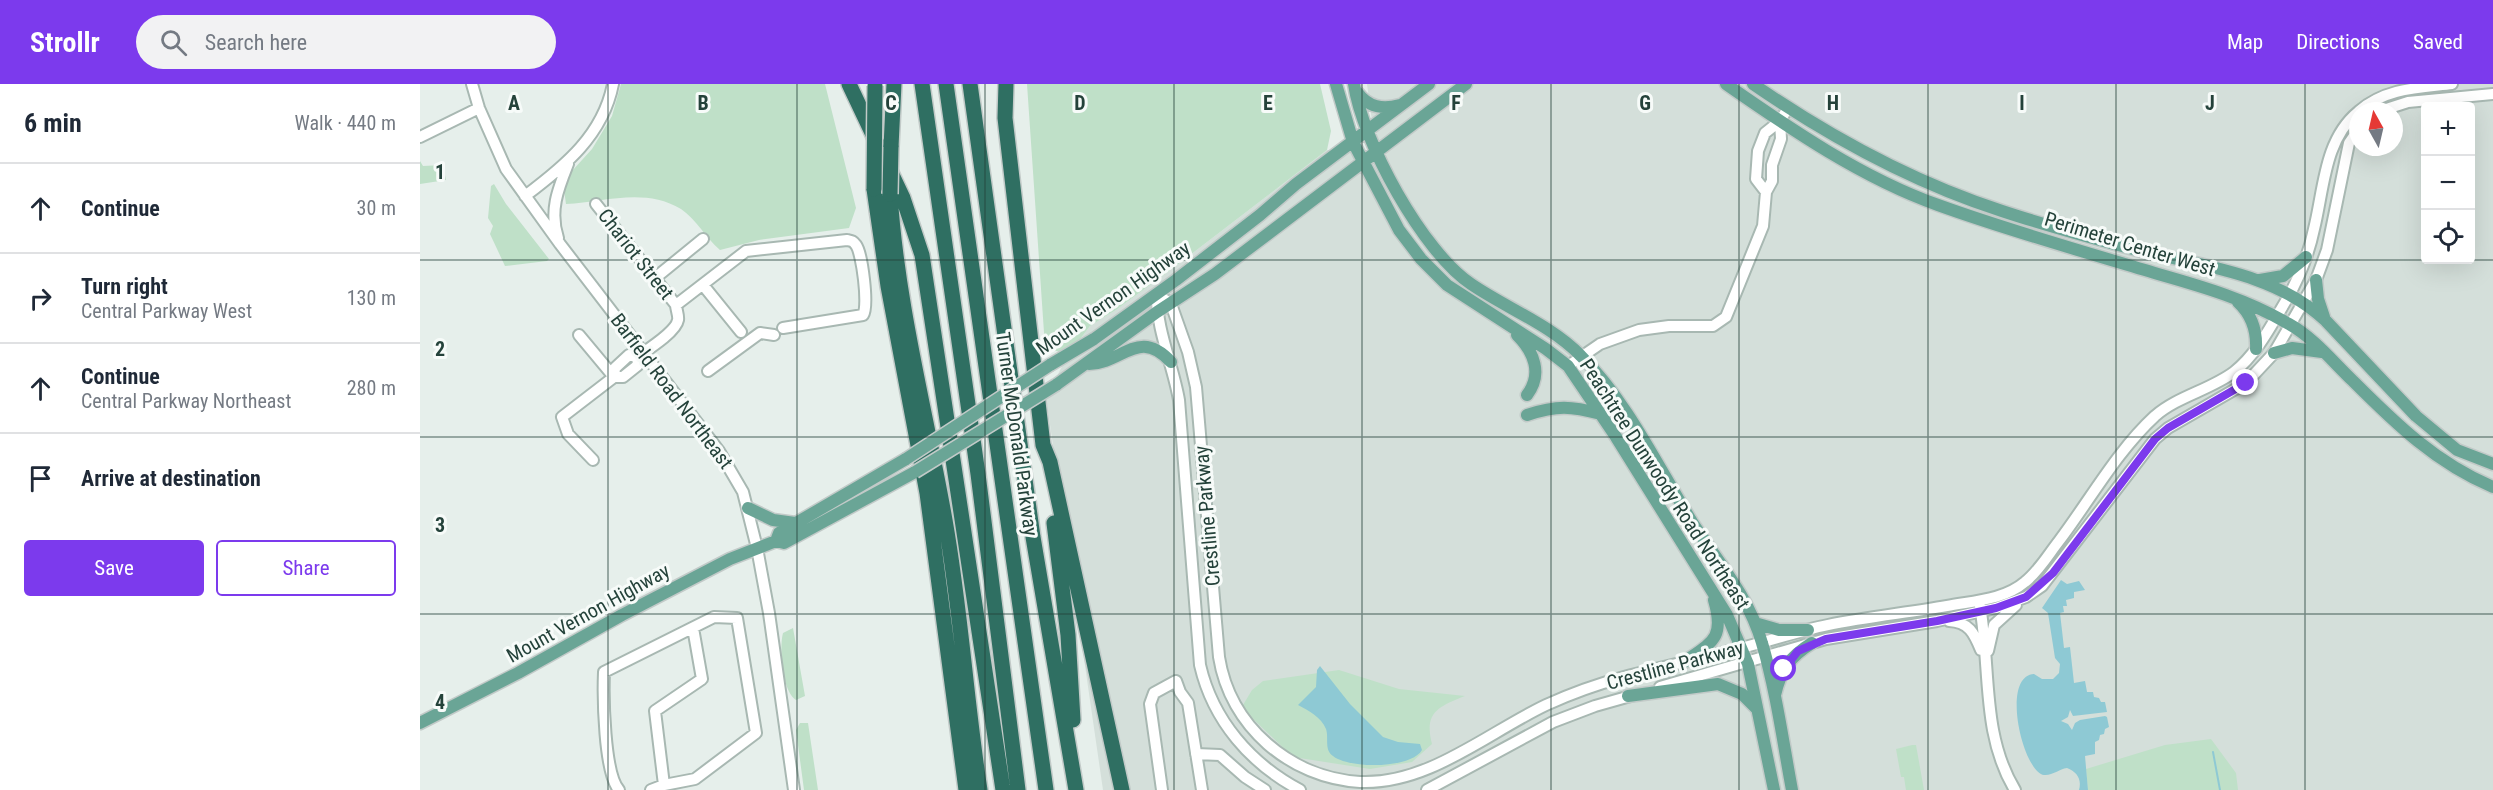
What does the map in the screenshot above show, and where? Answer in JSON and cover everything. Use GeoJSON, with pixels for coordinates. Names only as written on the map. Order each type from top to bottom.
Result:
{"type":"FeatureCollection","features":[{"type":"Feature","properties":{"kind":"highway"},"geometry":{"type":"LineString","coordinates":[[849,84],[903,198],[922,255],[1003,790]]}},
{"type":"Feature","properties":{"kind":"highway"},"geometry":{"type":"LineString","coordinates":[[894,84],[890,194],[899,277],[945,520],[961,623],[979,785]]}},
{"type":"Feature","properties":{"kind":"highway"},"geometry":{"type":"LineString","coordinates":[[922,84],[978,474],[1018,790]]}},
{"type":"Feature","properties":{"kind":"highway","name":"Turner McDonald Parkway"},"geometry":{"type":"LineString","coordinates":[[946,84],[1046,790]]}},
{"type":"Feature","properties":{"kind":"highway"},"geometry":{"type":"LineString","coordinates":[[970,84],[1033,537],[1075,788]]}},
{"type":"Feature","properties":{"kind":"highway"},"geometry":{"type":"LineString","coordinates":[[1006,84],[1006,129],[1068,635],[1075,788]]}},
{"type":"Feature","properties":{"kind":"highway"},"geometry":{"type":"LineString","coordinates":[[876,85],[874,189],[888,286],[927,493],[966,790]]}},
{"type":"Feature","properties":{"kind":"highway"},"geometry":{"type":"LineString","coordinates":[[1043,445],[1050,462],[1122,790]]}},
{"type":"Feature","properties":{"kind":"highway"},"geometry":{"type":"LineString","coordinates":[[977,618],[979,785]]}},
{"type":"Feature","properties":{"kind":"main road","name":"Peachtree Dunwoody Road Northeast"},"geometry":{"type":"LineString","coordinates":[[1336,84],[1353,142],[1399,230],[1433,273],[1462,297],[1568,366],[1601,414],[1728,615],[1748,663],[1774,790]]}},
{"type":"Feature","properties":{"kind":"main road","name":"Mount Vernon Highway"},"geometry":{"type":"LineString","coordinates":[[776,541],[779,533],[906,459],[1094,339],[1157,294],[1429,84]]}},
{"type":"Feature","properties":{"kind":"main road","name":"Mount Vernon Highway"},"geometry":{"type":"LineString","coordinates":[[420,723],[518,674],[730,559],[776,541],[784,543],[915,472],[1088,364],[1156,312],[1215,274],[1466,84]]}},
{"type":"Feature","properties":{"kind":"main road","name":"Perimeter Center West"},"geometry":{"type":"LineString","coordinates":[[1726,84],[1780,121],[1847,161],[1933,203],[2233,297],[2291,324],[2324,353],[2400,429],[2431,453],[2493,487]]}},
{"type":"Feature","properties":{"kind":"main road","name":"Perimeter Center West"},"geometry":{"type":"LineString","coordinates":[[1753,84],[1788,108],[1854,147],[1956,196],[2047,225],[2257,280],[2289,294],[2326,321],[2416,416],[2457,450],[2493,464]]}},
{"type":"Feature","properties":{"kind":"main road","name":"Peachtree Dunwoody Road Northeast"},"geometry":{"type":"LineString","coordinates":[[1355,87],[1367,131],[1376,151],[1417,224],[1445,263],[1471,284],[1557,337],[1581,356],[1606,385],[1634,426],[1755,623],[1766,658],[1792,790]]}},
{"type":"Feature","properties":{"kind":"main road"},"geometry":{"type":"LineString","coordinates":[[1355,87],[1364,100],[1373,105],[1386,108],[1404,104]]}},
{"type":"Feature","properties":{"kind":"main road"},"geometry":{"type":"LineString","coordinates":[[2257,280],[2283,276],[2306,257]]}},
{"type":"Feature","properties":{"kind":"main road"},"geometry":{"type":"LineString","coordinates":[[2316,280],[2318,299],[2326,321]]}},
{"type":"Feature","properties":{"kind":"main road"},"geometry":{"type":"LineString","coordinates":[[2233,297],[2244,307],[2253,322],[2257,337],[2256,349]]}},
{"type":"Feature","properties":{"kind":"main road"},"geometry":{"type":"LineString","coordinates":[[1508,326],[1525,343],[1536,364],[1535,378],[1527,395]]}},
{"type":"Feature","properties":{"kind":"main road"},"geometry":{"type":"LineString","coordinates":[[1088,364],[1107,360],[1132,348],[1142,346],[1158,350],[1171,362]]}},
{"type":"Feature","properties":{"kind":"main road"},"geometry":{"type":"LineString","coordinates":[[2274,353],[2292,348],[2324,353]]}},
{"type":"Feature","properties":{"kind":"main road"},"geometry":{"type":"LineString","coordinates":[[1527,415],[1554,406],[1578,408],[1601,414]]}},
{"type":"Feature","properties":{"kind":"main road"},"geometry":{"type":"LineString","coordinates":[[748,508],[773,520],[796,523]]}},
{"type":"Feature","properties":{"kind":"main road"},"geometry":{"type":"LineString","coordinates":[[1684,662],[1707,646],[1716,633],[1720,620],[1710,588]]}},
{"type":"Feature","properties":{"kind":"main road"},"geometry":{"type":"LineString","coordinates":[[1755,623],[1779,630],[1808,630]]}},
{"type":"Feature","properties":{"kind":"main road"},"geometry":{"type":"LineString","coordinates":[[1774,699],[1780,675],[1787,662],[1798,651],[1812,643]]}},
{"type":"Feature","properties":{"kind":"main road"},"geometry":{"type":"LineString","coordinates":[[1628,696],[1718,684],[1742,694],[1757,709]]}},
{"type":"Feature","properties":{"kind":"street","name":"Barfield Road Northeast"},"geometry":{"type":"LineString","coordinates":[[472,84],[506,169],[641,354],[719,451],[738,481],[748,508],[769,613],[794,790]]}},
{"type":"Feature","properties":{"kind":"street"},"geometry":{"type":"LineString","coordinates":[[525,196],[569,160],[599,124],[606,110],[613,84]]}},
{"type":"Feature","properties":{"kind":"street"},"geometry":{"type":"LineString","coordinates":[[2370,102],[2401,90],[2452,84]]}},
{"type":"Feature","properties":{"kind":"street"},"geometry":{"type":"LineString","coordinates":[[2403,104],[2493,94]]}},
{"type":"Feature","properties":{"kind":"street"},"geometry":{"type":"LineString","coordinates":[[420,137],[478,103]]}},
{"type":"Feature","properties":{"kind":"street"},"geometry":{"type":"LineString","coordinates":[[1766,192],[1756,178],[1758,151],[1765,133],[1780,121],[1788,108]]}},
{"type":"Feature","properties":{"kind":"street"},"geometry":{"type":"LineString","coordinates":[[1937,621],[1980,606],[2024,584],[2073,523],[2130,443],[2156,415],[2234,372],[2256,349],[2289,294],[2306,257],[2314,231],[2323,179],[2337,137],[2349,119]]}},
{"type":"Feature","properties":{"kind":"street"},"geometry":{"type":"LineString","coordinates":[[1568,366],[1600,344],[1639,330],[1713,326],[1726,318],[1763,226],[1766,192],[1772,181],[1772,165],[1781,139],[1780,121]]}},
{"type":"Feature","properties":{"kind":"street"},"geometry":{"type":"LineString","coordinates":[[1986,663],[1994,625],[2001,616],[2053,573],[2155,439],[2168,428],[2246,383],[2274,353],[2316,280],[2327,250],[2349,143]]}},
{"type":"Feature","properties":{"kind":"street"},"geometry":{"type":"LineString","coordinates":[[560,244],[555,224],[554,204],[569,160]]}},
{"type":"Feature","properties":{"kind":"street","name":"Chariot Street"},"geometry":{"type":"LineString","coordinates":[[596,204],[676,305]]}},
{"type":"Feature","properties":{"kind":"street"},"geometry":{"type":"LineString","coordinates":[[655,278],[703,238]]}},
{"type":"Feature","properties":{"kind":"street"},"geometry":{"type":"LineString","coordinates":[[592,460],[568,434],[562,417],[614,377],[615,368],[629,355],[641,354],[673,330],[678,320],[676,305],[740,253],[852,241],[859,250],[866,303],[863,315],[778,332],[760,333],[708,372]]}},
{"type":"Feature","properties":{"kind":"street"},"geometry":{"type":"LineString","coordinates":[[703,285],[741,332]]}},
{"type":"Feature","properties":{"kind":"street"},"geometry":{"type":"LineString","coordinates":[[1157,294],[1171,304]]}},
{"type":"Feature","properties":{"kind":"street","name":"Crestline Parkway"},"geometry":{"type":"LineString","coordinates":[[1157,294],[1156,312],[1171,362],[1179,400],[1188,529],[1203,679],[1217,710],[1233,736],[1279,779],[1300,790]]}},
{"type":"Feature","properties":{"kind":"street","name":"Crestline Parkway"},"geometry":{"type":"LineString","coordinates":[[1171,304],[1188,352],[1196,387],[1220,667],[1243,717],[1282,757],[1301,768],[1325,776],[1361,782],[1402,777],[1447,759],[1547,705],[1620,678],[1808,630],[1893,614],[1980,606]]}},
{"type":"Feature","properties":{"kind":"street"},"geometry":{"type":"LineString","coordinates":[[579,334],[614,377]]}},
{"type":"Feature","properties":{"kind":"street"},"geometry":{"type":"LineString","coordinates":[[1188,529],[1207,524]]}},
{"type":"Feature","properties":{"kind":"street"},"geometry":{"type":"LineString","coordinates":[[1980,606],[2011,604],[2026,597]]}},
{"type":"Feature","properties":{"kind":"street"},"geometry":{"type":"LineString","coordinates":[[1980,606],[1994,742],[2001,766],[2014,790]]}},
{"type":"Feature","properties":{"kind":"street"},"geometry":{"type":"LineString","coordinates":[[1893,614],[1894,628]]}},
{"type":"Feature","properties":{"kind":"street"},"geometry":{"type":"LineString","coordinates":[[619,790],[610,769],[603,695],[604,672],[714,617],[737,618],[756,733],[695,779],[651,790]]}},
{"type":"Feature","properties":{"kind":"street"},"geometry":{"type":"LineString","coordinates":[[1937,621],[1961,622],[1968,626],[1975,636],[1986,663]]}},
{"type":"Feature","properties":{"kind":"street","name":"Crestline Parkway"},"geometry":{"type":"LineString","coordinates":[[1427,790],[1553,722],[1595,706],[1812,643],[1937,621]]}},
{"type":"Feature","properties":{"kind":"street"},"geometry":{"type":"LineString","coordinates":[[664,785],[655,711],[702,679],[693,628]]}},
{"type":"Feature","properties":{"kind":"street"},"geometry":{"type":"LineString","coordinates":[[1162,790],[1150,704],[1154,693],[1176,681],[1181,670]]}},
{"type":"Feature","properties":{"kind":"street"},"geometry":{"type":"LineString","coordinates":[[1176,681],[1188,703],[1202,790]]}},
{"type":"Feature","properties":{"kind":"street"},"geometry":{"type":"LineString","coordinates":[[1588,689],[1595,706]]}},
{"type":"Feature","properties":{"kind":"street"},"geometry":{"type":"LineString","coordinates":[[1196,753],[1220,755],[1245,777],[1265,790]]}},
{"type":"Feature","properties":{"kind":"street"},"geometry":{"type":"LineString","coordinates":[[1447,759],[1455,776]]}},
{"type":"Feature","properties":{"kind":"street"},"geometry":{"type":"LineString","coordinates":[[695,779],[701,790]]}},
{"type":"Feature","properties":{"kind":"shaded area"},"geometry":{"type":"Polygon","coordinates":[[[1367,84],[2493,84],[2493,790],[1103,790],[1046,397],[1068,355],[1090,326],[1168,272],[1327,150],[1376,151],[1367,84]]]}},
{"type":"Feature","properties":{"kind":"green space"},"geometry":{"type":"Polygon","coordinates":[[[621,84],[825,84],[856,208],[849,228],[759,240],[720,250],[686,213],[667,202],[624,197],[566,204],[564,190],[572,171],[592,149],[612,116],[621,84]]]}},
{"type":"Feature","properties":{"kind":"green space"},"geometry":{"type":"Polygon","coordinates":[[[1027,84],[1320,84],[1331,131],[1327,150],[1168,272],[1090,326],[1068,355],[1045,347],[1027,84]]]}},
{"type":"Feature","properties":{"kind":"green space"},"geometry":{"type":"Polygon","coordinates":[[[420,161],[423,166],[443,165],[446,180],[420,184],[420,161]]]}},
{"type":"Feature","properties":{"kind":"green space"},"geometry":{"type":"Polygon","coordinates":[[[494,184],[506,204],[549,259],[547,261],[505,266],[490,234],[493,226],[488,218],[491,186],[494,184]]]}},
{"type":"Feature","properties":{"kind":"green space"},"geometry":{"type":"Polygon","coordinates":[[[793,628],[805,696],[796,700],[791,695],[785,679],[781,649],[783,633],[793,628]]]}},
{"type":"Feature","properties":{"kind":"green space"},"geometry":{"type":"Polygon","coordinates":[[[1339,670],[1399,689],[1465,696],[1435,712],[1430,725],[1432,744],[1412,762],[1370,769],[1293,757],[1251,717],[1243,705],[1252,690],[1263,681],[1339,670]]]}},
{"type":"Feature","properties":{"kind":"green space"},"geometry":{"type":"Polygon","coordinates":[[[800,723],[808,723],[818,790],[804,790],[796,730],[800,723]]]}},
{"type":"Feature","properties":{"kind":"green space"},"geometry":{"type":"Polygon","coordinates":[[[2211,739],[2236,773],[2238,790],[2088,790],[2086,769],[2165,745],[2211,739]]]}},
{"type":"Feature","properties":{"kind":"green space"},"geometry":{"type":"Polygon","coordinates":[[[1916,745],[1924,790],[1906,790],[1904,777],[1901,777],[1896,749],[1916,745]]]}},
{"type":"Feature","properties":{"kind":"water"},"geometry":{"type":"Polygon","coordinates":[[[2061,580],[2067,584],[2079,581],[2085,590],[2074,592],[2074,598],[2066,600],[2067,606],[2063,606],[2064,612],[2060,613],[2064,648],[2070,647],[2074,683],[2085,681],[2087,692],[2093,692],[2094,697],[2105,702],[2107,712],[2073,716],[2070,710],[2068,717],[2061,721],[2068,724],[2072,730],[2075,723],[2080,720],[2105,716],[2109,727],[2095,742],[2095,754],[2085,756],[2088,790],[2079,790],[2078,776],[2067,768],[2047,775],[2036,770],[2029,758],[2018,724],[2018,690],[2024,679],[2034,674],[2042,679],[2053,679],[2059,673],[2060,664],[2055,658],[2048,613],[2042,608],[2061,580]]]}},
{"type":"Feature","properties":{"kind":"water"},"geometry":{"type":"Polygon","coordinates":[[[1320,666],[1350,704],[1383,737],[1398,742],[1420,744],[1422,750],[1406,761],[1379,765],[1352,763],[1333,756],[1329,751],[1324,725],[1314,715],[1298,705],[1316,687],[1317,670],[1320,666]]]}},
{"type":"Feature","properties":{"kind":"waterway"},"geometry":{"type":"LineString","coordinates":[[2213,752],[2220,790]]}},
{"type":"Feature","properties":{"kind":"route"},"geometry":{"type":"LineString","coordinates":[[1784,669],[1787,662],[1798,651],[1812,643],[1937,621],[2011,604],[2026,597],[2042,586],[2053,573],[2155,439],[2168,428],[2246,383]]}}]}
